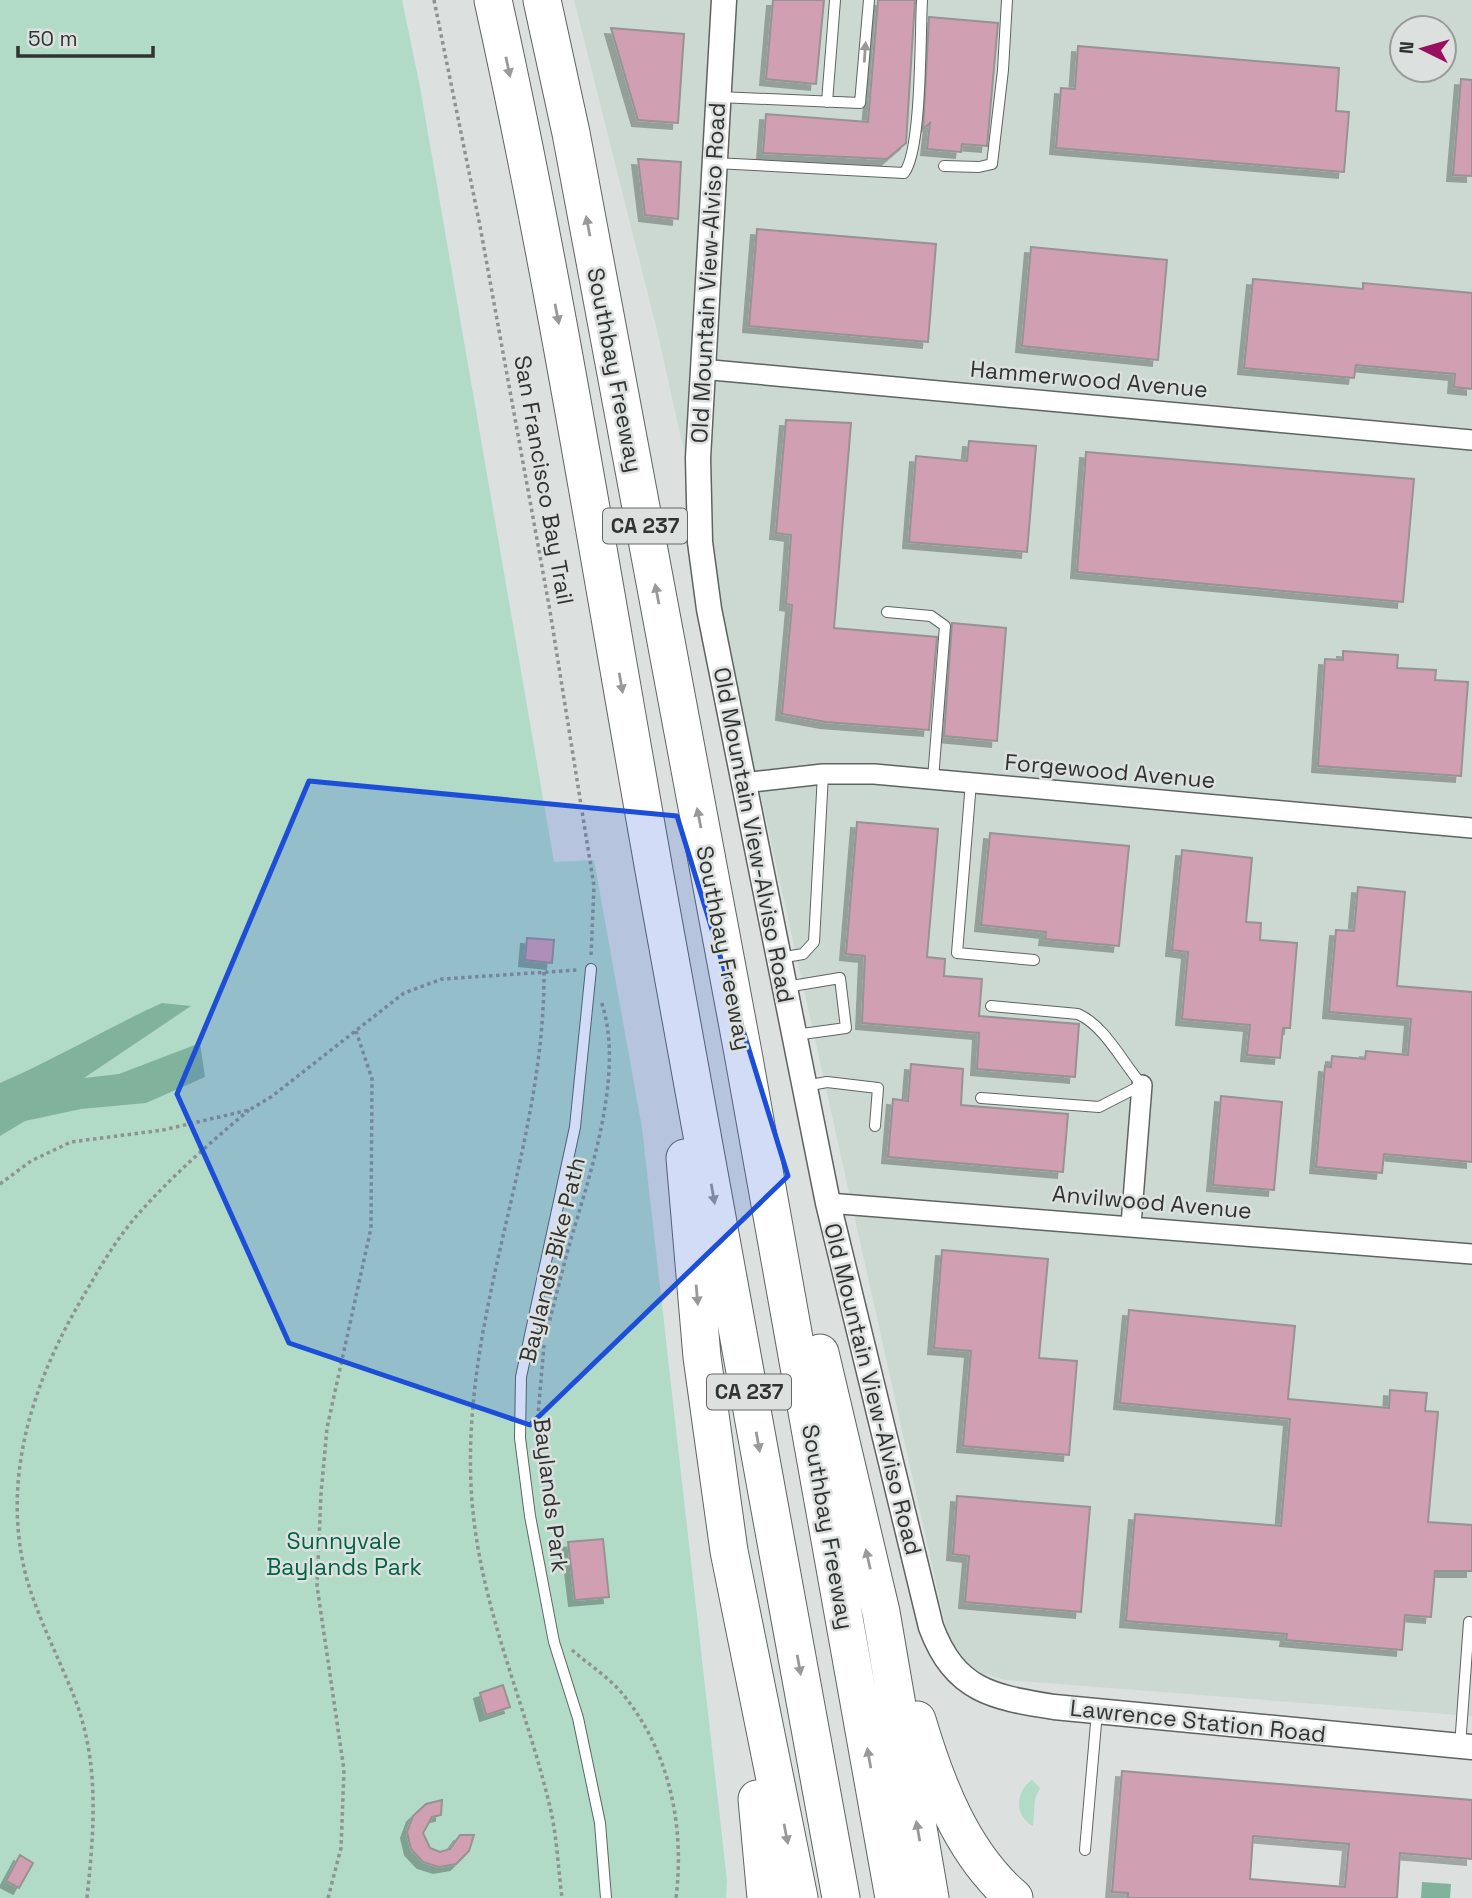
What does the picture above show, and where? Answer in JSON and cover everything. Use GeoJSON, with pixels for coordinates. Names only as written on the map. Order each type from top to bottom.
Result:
{"type":"FeatureCollection","features":[{"type":"Feature","properties":{"kind":"highway","name":"Southbay Freeway"},"geometry":{"type":"LineString","coordinates":[[493,0],[526,148],[562,341],[656,886],[841,1898]]}},
{"type":"Feature","properties":{"kind":"highway","name":"Southbay Freeway"},"geometry":{"type":"LineString","coordinates":[[542,0],[573,146],[743,1053],[894,1898]]}},
{"type":"Feature","properties":{"kind":"highway"},"geometry":{"type":"LineString","coordinates":[[656,886],[702,1357],[729,1551],[766,1898]]}},
{"type":"Feature","properties":{"kind":"highway"},"geometry":{"type":"LineString","coordinates":[[743,1053],[802,1272],[881,1612],[930,1898]]}},
{"type":"Feature","properties":{"kind":"highway"},"geometry":{"type":"LineString","coordinates":[[729,1551],[799,1898]]}},
{"type":"Feature","properties":{"kind":"highway"},"geometry":{"type":"LineString","coordinates":[[881,1612],[896,1648],[924,1745],[945,1801],[971,1846],[1014,1898]]}},
{"type":"Feature","properties":{"kind":"street","name":"Old Mountain View-Alviso Road"},"geometry":{"type":"LineString","coordinates":[[724,0],[701,369],[698,458],[700,542],[709,609],[828,1203],[927,1614],[941,1654]]}},
{"type":"Feature","properties":{"kind":"street","name":"Hammerwood Avenue"},"geometry":{"type":"LineString","coordinates":[[701,369],[1472,440]]}},
{"type":"Feature","properties":{"kind":"street","name":"Forgewood Avenue"},"geometry":{"type":"LineString","coordinates":[[743,783],[823,774],[874,774],[1472,828]]}},
{"type":"Feature","properties":{"kind":"street"},"geometry":{"type":"LineString","coordinates":[[1131,1225],[1142,1085]]}},
{"type":"Feature","properties":{"kind":"street","name":"Anvilwood Avenue"},"geometry":{"type":"LineString","coordinates":[[828,1203],[1472,1254]]}},
{"type":"Feature","properties":{"kind":"street","name":"Lawrence Station Road"},"geometry":{"type":"LineString","coordinates":[[941,1654],[971,1684],[999,1698],[1097,1712],[1466,1746]]}},
{"type":"Feature","properties":{"kind":"lane"},"geometry":{"type":"LineString","coordinates":[[827,103],[835,0]]}},
{"type":"Feature","properties":{"kind":"lane"},"geometry":{"type":"LineString","coordinates":[[718,97],[860,103],[869,0]]}},
{"type":"Feature","properties":{"kind":"lane"},"geometry":{"type":"LineString","coordinates":[[714,163],[904,173],[911,165],[922,0]]}},
{"type":"Feature","properties":{"kind":"lane"},"geometry":{"type":"LineString","coordinates":[[944,166],[979,167],[992,164],[1003,70],[1007,0]]}},
{"type":"Feature","properties":{"kind":"lane"},"geometry":{"type":"LineString","coordinates":[[887,612],[931,616],[945,626],[933,779]]}},
{"type":"Feature","properties":{"kind":"lane"},"geometry":{"type":"LineString","coordinates":[[779,958],[803,954],[814,942],[823,774]]}},
{"type":"Feature","properties":{"kind":"lane"},"geometry":{"type":"LineString","coordinates":[[971,782],[957,953],[1034,960]]}},
{"type":"Feature","properties":{"kind":"lane","name":"Baylands Park"},"geometry":{"type":"LineString","coordinates":[[591,969],[575,1127],[521,1377],[520,1438],[530,1516],[554,1642],[578,1718],[600,1823],[606,1898]]}},
{"type":"Feature","properties":{"kind":"lane"},"geometry":{"type":"LineString","coordinates":[[785,988],[840,978],[846,1028],[794,1035]]}},
{"type":"Feature","properties":{"kind":"lane"},"geometry":{"type":"LineString","coordinates":[[981,1098],[1099,1107],[1142,1085],[1099,1028],[1086,1017],[991,1006]]}},
{"type":"Feature","properties":{"kind":"lane"},"geometry":{"type":"LineString","coordinates":[[805,1086],[827,1082],[878,1088],[875,1126]]}},
{"type":"Feature","properties":{"kind":"lane"},"geometry":{"type":"LineString","coordinates":[[1466,1746],[1469,1622]]}},
{"type":"Feature","properties":{"kind":"lane"},"geometry":{"type":"LineString","coordinates":[[1085,1850],[1097,1712]]}},
{"type":"Feature","properties":{"kind":"path","name":"San Francisco Bay Trail"},"geometry":{"type":"LineString","coordinates":[[434,0],[481,226],[550,611],[594,886],[591,969]]}},
{"type":"Feature","properties":{"kind":"path"},"geometry":{"type":"LineString","coordinates":[[87,1898],[94,1831],[90,1767],[75,1701],[34,1602],[24,1566],[18,1513],[19,1464],[34,1397],[47,1363],[109,1252],[165,1185],[248,1110],[271,1097],[404,993],[442,979],[591,969]]}},
{"type":"Feature","properties":{"kind":"path","name":"Baylands Bike Path"},"geometry":{"type":"LineString","coordinates":[[535,1447],[544,1343],[596,1161],[606,1096],[606,1014],[591,969]]}},
{"type":"Feature","properties":{"kind":"path"},"geometry":{"type":"LineString","coordinates":[[328,1898],[341,1848],[344,1770],[317,1586],[321,1494],[327,1428],[371,1228],[372,1079],[356,1031]]}},
{"type":"Feature","properties":{"kind":"path"},"geometry":{"type":"LineString","coordinates":[[0,1184],[31,1161],[71,1142],[131,1136],[248,1110]]}},
{"type":"Feature","properties":{"kind":"path"},"geometry":{"type":"LineString","coordinates":[[569,1648],[619,1689],[644,1721],[664,1760],[676,1823],[679,1874],[676,1898]]}},
{"type":"Feature","properties":{"kind":"highlighted area"},"geometry":{"type":"Polygon","coordinates":[[[309,781],[677,816],[788,1176],[530,1425],[289,1343],[177,1094],[309,781]]]}},
{"type":"Feature","properties":{"kind":"shaded area"},"geometry":{"type":"Polygon","coordinates":[[[574,0],[1472,0],[1472,1716],[1005,1680],[981,1673],[962,1659],[948,1637],[657,330],[574,0]]]}},
{"type":"Feature","properties":{"kind":"shaded area"},"geometry":{"type":"Polygon","coordinates":[[[162,1003],[191,1006],[84,1078],[119,1074],[200,1043],[205,1077],[146,1103],[81,1109],[25,1121],[0,1136],[0,1083],[162,1003]]]}},
{"type":"Feature","properties":{"kind":"shaded area"},"geometry":{"type":"Polygon","coordinates":[[[1422,1882],[1451,1884],[1450,1898],[1421,1898],[1422,1882]]]}},
{"type":"Feature","properties":{"kind":"green space","name":"Sunnyvale Baylands Park"},"geometry":{"type":"Polygon","coordinates":[[[0,0],[402,0],[420,87],[554,862],[594,860],[642,1128],[727,1881],[726,1898],[0,1898],[0,0]]]}},
{"type":"Feature","properties":{"kind":"green space"},"geometry":{"type":"Polygon","coordinates":[[[1032,1780],[1040,1788],[1035,1798],[1033,1826],[1022,1816],[1019,1803],[1022,1791],[1032,1780]]]}},
{"type":"Feature","properties":{"kind":"building"},"geometry":{"type":"Polygon","coordinates":[[[773,0],[824,0],[816,84],[766,79],[773,0]]]}},
{"type":"Feature","properties":{"kind":"building"},"geometry":{"type":"Polygon","coordinates":[[[878,0],[915,0],[906,143],[887,159],[763,153],[766,114],[868,122],[878,0]]]}},
{"type":"Feature","properties":{"kind":"building"},"geometry":{"type":"Polygon","coordinates":[[[929,17],[998,23],[987,146],[962,144],[961,152],[927,149],[930,123],[923,129],[929,17]]]}},
{"type":"Feature","properties":{"kind":"building"},"geometry":{"type":"Polygon","coordinates":[[[611,28],[684,34],[678,123],[638,120],[611,28]]]}},
{"type":"Feature","properties":{"kind":"building"},"geometry":{"type":"Polygon","coordinates":[[[1078,46],[1339,68],[1336,111],[1349,112],[1344,172],[1056,148],[1061,88],[1075,89],[1078,46]]]}},
{"type":"Feature","properties":{"kind":"building"},"geometry":{"type":"Polygon","coordinates":[[[1461,79],[1472,80],[1472,176],[1453,175],[1461,79]]]}},
{"type":"Feature","properties":{"kind":"building"},"geometry":{"type":"Polygon","coordinates":[[[638,159],[681,162],[678,219],[645,215],[638,159]]]}},
{"type":"Feature","properties":{"kind":"building"},"geometry":{"type":"Polygon","coordinates":[[[757,229],[936,244],[928,342],[749,326],[757,229]]]}},
{"type":"Feature","properties":{"kind":"building"},"geometry":{"type":"Polygon","coordinates":[[[1031,247],[1167,260],[1158,360],[1022,346],[1031,247]]]}},
{"type":"Feature","properties":{"kind":"building"},"geometry":{"type":"Polygon","coordinates":[[[1253,279],[1363,289],[1363,283],[1472,293],[1472,389],[1454,387],[1455,374],[1356,365],[1354,378],[1244,368],[1253,279]]]}},
{"type":"Feature","properties":{"kind":"building"},"geometry":{"type":"Polygon","coordinates":[[[786,420],[851,423],[834,628],[937,637],[929,730],[826,722],[782,714],[792,605],[786,604],[791,535],[776,533],[786,420]]]}},
{"type":"Feature","properties":{"kind":"building"},"geometry":{"type":"Polygon","coordinates":[[[969,441],[1036,446],[1027,552],[909,542],[916,456],[967,461],[969,441]]]}},
{"type":"Feature","properties":{"kind":"building"},"geometry":{"type":"Polygon","coordinates":[[[1086,452],[1414,479],[1403,602],[1077,572],[1086,452]]]}},
{"type":"Feature","properties":{"kind":"building"},"geometry":{"type":"Polygon","coordinates":[[[952,623],[1006,628],[997,741],[944,736],[952,623]]]}},
{"type":"Feature","properties":{"kind":"building"},"geometry":{"type":"Polygon","coordinates":[[[1343,651],[1398,655],[1397,668],[1436,670],[1435,680],[1468,682],[1461,776],[1318,766],[1325,659],[1343,660],[1343,651]]]}},
{"type":"Feature","properties":{"kind":"building"},"geometry":{"type":"Polygon","coordinates":[[[857,822],[938,829],[927,957],[945,959],[944,976],[982,979],[979,1016],[1079,1024],[1075,1077],[977,1069],[979,1033],[862,1023],[865,956],[846,954],[857,822]]]}},
{"type":"Feature","properties":{"kind":"building"},"geometry":{"type":"Polygon","coordinates":[[[990,833],[1129,846],[1119,946],[1045,939],[1046,932],[981,925],[990,833]]]}},
{"type":"Feature","properties":{"kind":"building"},"geometry":{"type":"Polygon","coordinates":[[[1182,850],[1252,858],[1246,922],[1261,923],[1260,940],[1297,943],[1290,1028],[1283,1028],[1280,1058],[1247,1055],[1250,1025],[1182,1019],[1188,952],[1172,950],[1182,850]]]}},
{"type":"Feature","properties":{"kind":"building"},"geometry":{"type":"Polygon","coordinates":[[[1358,887],[1405,892],[1397,986],[1472,992],[1472,1162],[1384,1154],[1382,1173],[1316,1167],[1325,1066],[1331,1067],[1332,1056],[1365,1059],[1366,1051],[1408,1055],[1411,1019],[1329,1012],[1336,930],[1354,931],[1358,887]]]}},
{"type":"Feature","properties":{"kind":"building"},"geometry":{"type":"Polygon","coordinates":[[[527,938],[554,940],[552,963],[525,960],[527,938]]]}},
{"type":"Feature","properties":{"kind":"building"},"geometry":{"type":"Polygon","coordinates":[[[911,1064],[963,1069],[961,1105],[1068,1114],[1063,1172],[888,1157],[893,1099],[908,1101],[911,1064]]]}},
{"type":"Feature","properties":{"kind":"building"},"geometry":{"type":"Polygon","coordinates":[[[1221,1096],[1282,1102],[1274,1190],[1213,1185],[1221,1096]]]}},
{"type":"Feature","properties":{"kind":"building"},"geometry":{"type":"Polygon","coordinates":[[[942,1250],[1048,1259],[1039,1358],[1077,1361],[1069,1455],[963,1446],[971,1351],[934,1348],[942,1250]]]}},
{"type":"Feature","properties":{"kind":"building"},"geometry":{"type":"Polygon","coordinates":[[[1129,1310],[1295,1326],[1288,1399],[1389,1408],[1390,1390],[1427,1393],[1425,1411],[1438,1412],[1428,1522],[1472,1525],[1472,1571],[1435,1571],[1431,1617],[1405,1615],[1402,1650],[1286,1640],[1287,1634],[1126,1621],[1135,1514],[1281,1526],[1290,1419],[1120,1403],[1129,1310]]]}},
{"type":"Feature","properties":{"kind":"building"},"geometry":{"type":"Polygon","coordinates":[[[957,1496],[1090,1507],[1081,1612],[965,1602],[969,1556],[953,1554],[957,1496]]]}},
{"type":"Feature","properties":{"kind":"building"},"geometry":{"type":"Polygon","coordinates":[[[603,1539],[609,1597],[575,1600],[568,1542],[603,1539]]]}},
{"type":"Feature","properties":{"kind":"building"},"geometry":{"type":"Polygon","coordinates":[[[503,1685],[510,1707],[486,1715],[480,1693],[503,1685]]]}},
{"type":"Feature","properties":{"kind":"building"},"geometry":{"type":"Polygon","coordinates":[[[1122,1771],[1472,1800],[1472,1859],[1400,1853],[1397,1898],[1128,1898],[1128,1893],[1112,1892],[1122,1771]],[[1253,1836],[1250,1879],[1345,1887],[1349,1844],[1253,1836]]]}},
{"type":"Feature","properties":{"kind":"building"},"geometry":{"type":"Polygon","coordinates":[[[442,1800],[441,1815],[432,1817],[423,1833],[430,1848],[440,1852],[450,1849],[460,1835],[474,1835],[469,1851],[456,1864],[439,1867],[423,1862],[411,1849],[407,1832],[413,1816],[426,1804],[442,1800]]]}},
{"type":"Feature","properties":{"kind":"building"},"geometry":{"type":"Polygon","coordinates":[[[20,1855],[33,1863],[19,1888],[6,1881],[20,1855]]]}}]}
